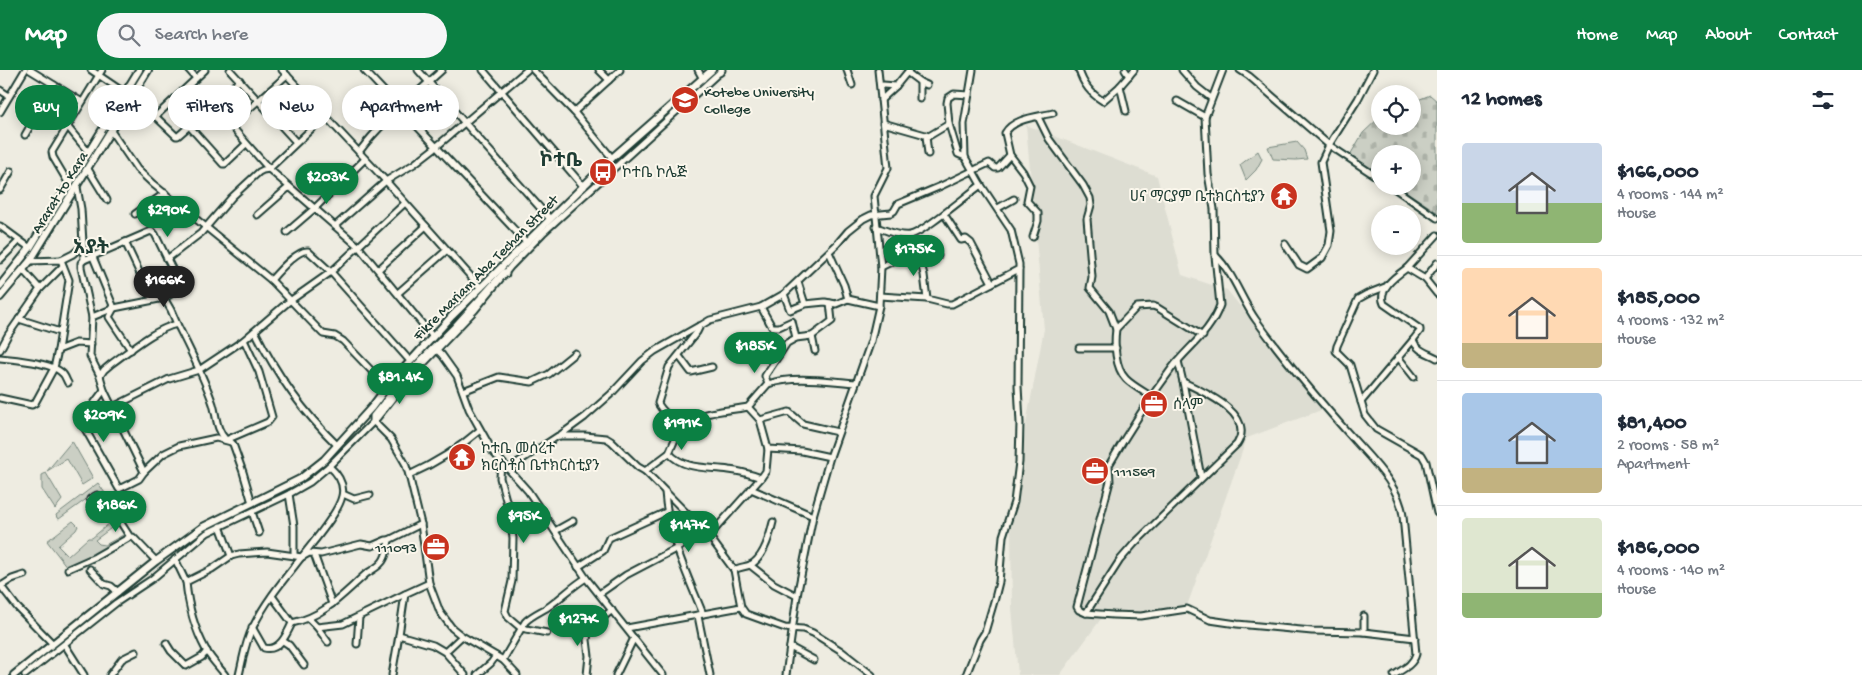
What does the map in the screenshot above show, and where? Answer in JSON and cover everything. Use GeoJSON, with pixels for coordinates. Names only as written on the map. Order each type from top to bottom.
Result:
{"type":"FeatureCollection","features":[{"type":"Feature","properties":{"kind":"main road","name":"Ararat to Kara"},"geometry":{"type":"LineString","coordinates":[[130,85],[139,70]]}},
{"type":"Feature","properties":{"kind":"main road","name":"Ararat to Kara"},"geometry":{"type":"LineString","coordinates":[[139,85],[148,70]]}},
{"type":"Feature","properties":{"kind":"main road","name":"Fikre Mariam Aba Techan Street"},"geometry":{"type":"LineString","coordinates":[[14,675],[156,560],[203,527],[300,479],[324,460],[372,407],[386,387],[410,360],[506,262],[612,158],[712,70]]}},
{"type":"Feature","properties":{"kind":"main road","name":"Ararat to Kara"},"geometry":{"type":"LineString","coordinates":[[0,297],[30,261],[59,209],[70,184],[102,130]]}},
{"type":"Feature","properties":{"kind":"main road","name":"Ararat to Kara"},"geometry":{"type":"LineString","coordinates":[[0,286],[77,187],[111,131]]}},
{"type":"Feature","properties":{"kind":"main road"},"geometry":{"type":"LineString","coordinates":[[505,273],[506,262]]}},
{"type":"Feature","properties":{"kind":"street"},"geometry":{"type":"LineString","coordinates":[[0,112],[25,70]]}},
{"type":"Feature","properties":{"kind":"street"},"geometry":{"type":"LineString","coordinates":[[30,70],[54,85]]}},
{"type":"Feature","properties":{"kind":"street"},"geometry":{"type":"LineString","coordinates":[[91,70],[101,73],[115,85]]}},
{"type":"Feature","properties":{"kind":"street"},"geometry":{"type":"LineString","coordinates":[[189,70],[196,78]]}},
{"type":"Feature","properties":{"kind":"street"},"geometry":{"type":"LineString","coordinates":[[158,114],[206,70]]}},
{"type":"Feature","properties":{"kind":"street"},"geometry":{"type":"LineString","coordinates":[[230,70],[296,142]]}},
{"type":"Feature","properties":{"kind":"street"},"geometry":{"type":"LineString","coordinates":[[282,70],[295,85]]}},
{"type":"Feature","properties":{"kind":"street"},"geometry":{"type":"LineString","coordinates":[[364,70],[377,85]]}},
{"type":"Feature","properties":{"kind":"street"},"geometry":{"type":"LineString","coordinates":[[418,70],[550,219]]}},
{"type":"Feature","properties":{"kind":"street"},"geometry":{"type":"LineString","coordinates":[[425,85],[442,70]]}},
{"type":"Feature","properties":{"kind":"street"},"geometry":{"type":"LineString","coordinates":[[482,70],[503,91],[584,186]]}},
{"type":"Feature","properties":{"kind":"street"},"geometry":{"type":"LineString","coordinates":[[335,226],[386,181],[414,164],[436,147],[527,70]]}},
{"type":"Feature","properties":{"kind":"street"},"geometry":{"type":"LineString","coordinates":[[599,70],[608,80]]}},
{"type":"Feature","properties":{"kind":"street"},"geometry":{"type":"LineString","coordinates":[[574,112],[620,70]]}},
{"type":"Feature","properties":{"kind":"street"},"geometry":{"type":"LineString","coordinates":[[698,70],[703,79]]}},
{"type":"Feature","properties":{"kind":"street"},"geometry":{"type":"LineString","coordinates":[[847,70],[852,85]]}},
{"type":"Feature","properties":{"kind":"street"},"geometry":{"type":"LineString","coordinates":[[786,675],[797,596],[813,516],[838,432],[871,341],[879,306],[881,267],[874,216],[874,196],[888,168],[878,70]]}},
{"type":"Feature","properties":{"kind":"street"},"geometry":{"type":"LineString","coordinates":[[965,158],[964,132],[973,70]]}},
{"type":"Feature","properties":{"kind":"street"},"geometry":{"type":"LineString","coordinates":[[1078,70],[1093,95],[1103,101],[1134,70]]}},
{"type":"Feature","properties":{"kind":"street"},"geometry":{"type":"LineString","coordinates":[[1124,70],[1129,76]]}},
{"type":"Feature","properties":{"kind":"street"},"geometry":{"type":"LineString","coordinates":[[1182,70],[1197,87],[1211,98]]}},
{"type":"Feature","properties":{"kind":"street"},"geometry":{"type":"LineString","coordinates":[[1223,70],[1211,98],[1206,117],[1208,174],[1214,209],[1215,256],[1220,305],[1218,312],[1203,336],[1178,361],[1152,397],[1109,465],[1110,481],[1076,604],[1079,610],[1086,613],[1141,616],[1187,610],[1210,620],[1237,624],[1312,631],[1364,632],[1415,638]]}},
{"type":"Feature","properties":{"kind":"street"},"geometry":{"type":"LineString","coordinates":[[1240,70],[1329,145],[1371,173]]}},
{"type":"Feature","properties":{"kind":"street"},"geometry":{"type":"LineString","coordinates":[[535,71],[574,112],[612,158]]}},
{"type":"Feature","properties":{"kind":"street"},"geometry":{"type":"LineString","coordinates":[[25,675],[176,559],[198,539],[220,526],[289,494],[310,482],[329,466],[373,421],[435,349],[516,261],[566,211],[721,71]]}},
{"type":"Feature","properties":{"kind":"street"},"geometry":{"type":"LineString","coordinates":[[1285,244],[1299,265],[1306,269],[1322,258],[1328,245],[1331,230],[1321,162],[1329,145],[1358,99],[1370,71]]}},
{"type":"Feature","properties":{"kind":"street"},"geometry":{"type":"LineString","coordinates":[[881,100],[909,72],[920,82],[927,84]]}},
{"type":"Feature","properties":{"kind":"street"},"geometry":{"type":"LineString","coordinates":[[78,108],[101,73]]}},
{"type":"Feature","properties":{"kind":"street"},"geometry":{"type":"LineString","coordinates":[[251,107],[286,75]]}},
{"type":"Feature","properties":{"kind":"street"},"geometry":{"type":"LineString","coordinates":[[235,85],[240,80]]}},
{"type":"Feature","properties":{"kind":"street"},"geometry":{"type":"LineString","coordinates":[[920,82],[920,99]]}},
{"type":"Feature","properties":{"kind":"street"},"geometry":{"type":"LineString","coordinates":[[883,85],[896,86]]}},
{"type":"Feature","properties":{"kind":"street"},"geometry":{"type":"LineString","coordinates":[[1120,86],[1126,111]]}},
{"type":"Feature","properties":{"kind":"street"},"geometry":{"type":"LineString","coordinates":[[0,90],[9,96]]}},
{"type":"Feature","properties":{"kind":"street"},"geometry":{"type":"LineString","coordinates":[[966,675],[980,640],[986,632],[996,598],[1003,536],[1014,502],[1019,462],[1020,423],[1018,386],[1019,269],[1011,230],[965,158],[958,154],[949,124],[948,98],[954,94],[970,95]]}},
{"type":"Feature","properties":{"kind":"street"},"geometry":{"type":"LineString","coordinates":[[78,100],[82,102]]}},
{"type":"Feature","properties":{"kind":"street"},"geometry":{"type":"LineString","coordinates":[[1177,101],[1206,117]]}},
{"type":"Feature","properties":{"kind":"street"},"geometry":{"type":"LineString","coordinates":[[1033,237],[1038,216],[1036,209],[1027,202],[1030,186],[1023,172],[1010,156],[1005,136],[1007,129],[1020,121],[1053,113]]}},
{"type":"Feature","properties":{"kind":"street"},"geometry":{"type":"LineString","coordinates":[[1038,117],[1049,139],[1083,185],[1090,198],[1091,205],[1087,220],[1092,277],[1090,288],[1109,311],[1116,329],[1116,348],[1120,371],[1125,378],[1152,397]]}},
{"type":"Feature","properties":{"kind":"street"},"geometry":{"type":"LineString","coordinates":[[158,120],[168,129]]}},
{"type":"Feature","properties":{"kind":"street"},"geometry":{"type":"LineString","coordinates":[[883,123],[903,127],[926,136],[934,134],[949,124]]}},
{"type":"Feature","properties":{"kind":"street"},"geometry":{"type":"LineString","coordinates":[[332,124],[386,181],[481,288]]}},
{"type":"Feature","properties":{"kind":"street"},"geometry":{"type":"LineString","coordinates":[[25,135],[28,130]]}},
{"type":"Feature","properties":{"kind":"street"},"geometry":{"type":"LineString","coordinates":[[65,130],[52,152],[52,157],[70,184]]}},
{"type":"Feature","properties":{"kind":"street"},"geometry":{"type":"LineString","coordinates":[[70,130],[88,152]]}},
{"type":"Feature","properties":{"kind":"street"},"geometry":{"type":"LineString","coordinates":[[169,130],[178,136],[185,130]]}},
{"type":"Feature","properties":{"kind":"street"},"geometry":{"type":"LineString","coordinates":[[193,130],[223,164],[246,144]]}},
{"type":"Feature","properties":{"kind":"street"},"geometry":{"type":"LineString","coordinates":[[235,130],[269,169],[358,246],[433,337]]}},
{"type":"Feature","properties":{"kind":"street"},"geometry":{"type":"LineString","coordinates":[[166,259],[201,232],[259,172],[269,169],[309,130]]}},
{"type":"Feature","properties":{"kind":"street"},"geometry":{"type":"LineString","coordinates":[[359,152],[376,130]]}},
{"type":"Feature","properties":{"kind":"street"},"geometry":{"type":"LineString","coordinates":[[419,130],[526,242]]}},
{"type":"Feature","properties":{"kind":"street"},"geometry":{"type":"LineString","coordinates":[[111,131],[137,169],[271,280],[292,300],[318,330],[323,334],[334,336],[343,341],[386,387]]}},
{"type":"Feature","properties":{"kind":"street"},"geometry":{"type":"LineString","coordinates":[[926,136],[928,154]]}},
{"type":"Feature","properties":{"kind":"street"},"geometry":{"type":"LineString","coordinates":[[509,468],[585,417],[611,394],[642,361],[655,351],[710,320],[761,307],[784,294],[829,252],[848,231],[867,217],[894,212],[898,204],[989,163],[998,168],[1010,156]]}},
{"type":"Feature","properties":{"kind":"street"},"geometry":{"type":"LineString","coordinates":[[287,232],[315,208],[365,158]]}},
{"type":"Feature","properties":{"kind":"street"},"geometry":{"type":"LineString","coordinates":[[88,169],[107,200]]}},
{"type":"Feature","properties":{"kind":"street"},"geometry":{"type":"LineString","coordinates":[[0,190],[11,171]]}},
{"type":"Feature","properties":{"kind":"street"},"geometry":{"type":"LineString","coordinates":[[876,227],[898,234],[910,235],[944,214],[981,185]]}},
{"type":"Feature","properties":{"kind":"street"},"geometry":{"type":"LineString","coordinates":[[77,187],[81,208],[84,260]]}},
{"type":"Feature","properties":{"kind":"street"},"geometry":{"type":"LineString","coordinates":[[257,215],[289,187]]}},
{"type":"Feature","properties":{"kind":"street"},"geometry":{"type":"LineString","coordinates":[[135,214],[165,193]]}},
{"type":"Feature","properties":{"kind":"street"},"geometry":{"type":"LineString","coordinates":[[1404,195],[1437,218]]}},
{"type":"Feature","properties":{"kind":"street"},"geometry":{"type":"LineString","coordinates":[[998,208],[1014,199]]}},
{"type":"Feature","properties":{"kind":"street"},"geometry":{"type":"LineString","coordinates":[[113,407],[169,379],[199,370],[244,340],[292,300],[331,272],[405,203]]}},
{"type":"Feature","properties":{"kind":"street"},"geometry":{"type":"LineString","coordinates":[[944,214],[962,240],[966,239],[971,243],[992,283]]}},
{"type":"Feature","properties":{"kind":"street"},"geometry":{"type":"LineString","coordinates":[[0,226],[30,248]]}},
{"type":"Feature","properties":{"kind":"street"},"geometry":{"type":"LineString","coordinates":[[379,270],[426,226]]}},
{"type":"Feature","properties":{"kind":"street"},"geometry":{"type":"LineString","coordinates":[[92,317],[114,308],[164,298],[178,290],[180,286],[152,232],[125,242],[81,263],[92,317],[90,356],[100,376],[104,390],[144,472]]}},
{"type":"Feature","properties":{"kind":"street"},"geometry":{"type":"LineString","coordinates":[[1437,235],[1385,287],[1367,294],[1358,300],[1336,352],[1350,365],[1365,415],[1376,429],[1422,455],[1426,462],[1437,513]]}},
{"type":"Feature","properties":{"kind":"street"},"geometry":{"type":"LineString","coordinates":[[0,260],[20,241]]}},
{"type":"Feature","properties":{"kind":"street"},"geometry":{"type":"LineString","coordinates":[[125,242],[152,299]]}},
{"type":"Feature","properties":{"kind":"street"},"geometry":{"type":"LineString","coordinates":[[30,261],[61,260],[73,254],[82,246]]}},
{"type":"Feature","properties":{"kind":"street"},"geometry":{"type":"LineString","coordinates":[[271,280],[283,267],[304,250],[308,251],[331,272],[410,360]]}},
{"type":"Feature","properties":{"kind":"street"},"geometry":{"type":"LineString","coordinates":[[398,293],[447,250]]}},
{"type":"Feature","properties":{"kind":"street"},"geometry":{"type":"LineString","coordinates":[[881,267],[918,251],[938,256]]}},
{"type":"Feature","properties":{"kind":"street"},"geometry":{"type":"LineString","coordinates":[[918,251],[925,280],[927,299]]}},
{"type":"Feature","properties":{"kind":"street"},"geometry":{"type":"LineString","coordinates":[[829,252],[848,298]]}},
{"type":"Feature","properties":{"kind":"street"},"geometry":{"type":"LineString","coordinates":[[1215,256],[1232,275],[1246,305],[1284,357],[1368,456],[1399,499],[1403,516],[1416,654],[1414,660],[1394,675]]}},
{"type":"Feature","properties":{"kind":"street"},"geometry":{"type":"LineString","coordinates":[[93,257],[114,308]]}},
{"type":"Feature","properties":{"kind":"street"},"geometry":{"type":"LineString","coordinates":[[0,398],[32,405],[35,403],[54,368],[68,280],[61,260]]}},
{"type":"Feature","properties":{"kind":"street"},"geometry":{"type":"LineString","coordinates":[[1426,279],[1437,263]]}},
{"type":"Feature","properties":{"kind":"street"},"geometry":{"type":"LineString","coordinates":[[0,350],[40,289],[63,266]]}},
{"type":"Feature","properties":{"kind":"street"},"geometry":{"type":"LineString","coordinates":[[1406,268],[1426,279],[1437,294]]}},
{"type":"Feature","properties":{"kind":"street"},"geometry":{"type":"LineString","coordinates":[[880,296],[927,299],[952,304],[1019,269]]}},
{"type":"Feature","properties":{"kind":"street"},"geometry":{"type":"LineString","coordinates":[[23,270],[40,289]]}},
{"type":"Feature","properties":{"kind":"street"},"geometry":{"type":"LineString","coordinates":[[798,282],[805,304]]}},
{"type":"Feature","properties":{"kind":"street"},"geometry":{"type":"LineString","coordinates":[[1361,402],[1420,332],[1420,329],[1384,304],[1382,298],[1385,287]]}},
{"type":"Feature","properties":{"kind":"street"},"geometry":{"type":"LineString","coordinates":[[784,294],[790,310],[796,338]]}},
{"type":"Feature","properties":{"kind":"street"},"geometry":{"type":"LineString","coordinates":[[164,298],[199,370],[213,404],[219,432],[226,440]]}},
{"type":"Feature","properties":{"kind":"street"},"geometry":{"type":"LineString","coordinates":[[790,310],[805,304],[836,304],[848,298],[879,306]]}},
{"type":"Feature","properties":{"kind":"street"},"geometry":{"type":"LineString","coordinates":[[768,384],[764,376],[787,343],[796,338],[812,336],[832,321],[830,303]]}},
{"type":"Feature","properties":{"kind":"street"},"geometry":{"type":"LineString","coordinates":[[1116,329],[1137,307],[1148,306],[1158,308],[1203,336]]}},
{"type":"Feature","properties":{"kind":"street"},"geometry":{"type":"LineString","coordinates":[[761,307],[772,327],[780,327],[792,321]]}},
{"type":"Feature","properties":{"kind":"street"},"geometry":{"type":"LineString","coordinates":[[114,308],[109,317],[131,350]]}},
{"type":"Feature","properties":{"kind":"street"},"geometry":{"type":"LineString","coordinates":[[19,320],[60,332]]}},
{"type":"Feature","properties":{"kind":"street"},"geometry":{"type":"LineString","coordinates":[[100,376],[111,364],[159,331],[177,324]]}},
{"type":"Feature","properties":{"kind":"street"},"geometry":{"type":"LineString","coordinates":[[680,429],[669,415],[660,408],[658,403],[669,367],[700,326]]}},
{"type":"Feature","properties":{"kind":"street"},"geometry":{"type":"LineString","coordinates":[[255,331],[286,386],[317,425],[337,445]]}},
{"type":"Feature","properties":{"kind":"street"},"geometry":{"type":"LineString","coordinates":[[812,336],[815,352]]}},
{"type":"Feature","properties":{"kind":"street"},"geometry":{"type":"LineString","coordinates":[[226,440],[268,422],[272,417],[259,372],[244,340]]}},
{"type":"Feature","properties":{"kind":"street"},"geometry":{"type":"LineString","coordinates":[[1413,340],[1420,350],[1437,358]]}},
{"type":"Feature","properties":{"kind":"street"},"geometry":{"type":"LineString","coordinates":[[58,350],[76,343],[91,344]]}},
{"type":"Feature","properties":{"kind":"street"},"geometry":{"type":"LineString","coordinates":[[1079,348],[1116,348]]}},
{"type":"Feature","properties":{"kind":"street"},"geometry":{"type":"LineString","coordinates":[[435,349],[453,370],[480,430],[501,461],[528,491],[586,578],[663,675]]}},
{"type":"Feature","properties":{"kind":"street"},"geometry":{"type":"LineString","coordinates":[[463,391],[499,377],[532,382],[549,374],[576,354]]}},
{"type":"Feature","properties":{"kind":"street"},"geometry":{"type":"LineString","coordinates":[[679,356],[691,372],[712,367]]}},
{"type":"Feature","properties":{"kind":"street"},"geometry":{"type":"LineString","coordinates":[[1398,357],[1414,376]]}},
{"type":"Feature","properties":{"kind":"street"},"geometry":{"type":"LineString","coordinates":[[0,358],[22,360],[54,368],[62,372],[68,383]]}},
{"type":"Feature","properties":{"kind":"street"},"geometry":{"type":"LineString","coordinates":[[1178,361],[1201,477]]}},
{"type":"Feature","properties":{"kind":"street"},"geometry":{"type":"LineString","coordinates":[[645,471],[669,453],[684,424],[708,413],[748,407],[768,384],[778,380],[856,383]]}},
{"type":"Feature","properties":{"kind":"street"},"geometry":{"type":"LineString","coordinates":[[1086,613],[1120,560],[1241,438],[1241,425],[1223,404],[1183,382]]}},
{"type":"Feature","properties":{"kind":"street"},"geometry":{"type":"LineString","coordinates":[[104,390],[85,419],[84,427],[120,489],[140,480],[144,472],[163,454],[179,446],[216,438],[231,442],[235,448],[252,503]]}},
{"type":"Feature","properties":{"kind":"street"},"geometry":{"type":"LineString","coordinates":[[599,594],[626,575],[707,535],[761,478],[766,471],[768,449],[760,420],[748,407]]}},
{"type":"Feature","properties":{"kind":"street"},"geometry":{"type":"LineString","coordinates":[[760,420],[789,412],[803,424],[838,432]]}},
{"type":"Feature","properties":{"kind":"street"},"geometry":{"type":"LineString","coordinates":[[373,421],[391,440],[405,463],[420,524],[430,583],[437,606],[444,619],[462,636],[503,660],[517,675]]}},
{"type":"Feature","properties":{"kind":"street"},"geometry":{"type":"LineString","coordinates":[[409,475],[436,463],[452,453],[480,430]]}},
{"type":"Feature","properties":{"kind":"street"},"geometry":{"type":"LineString","coordinates":[[558,436],[606,438],[616,444],[707,535],[734,570],[741,607],[746,614],[792,629],[803,629],[813,633],[840,650],[872,675]]}},
{"type":"Feature","properties":{"kind":"street"},"geometry":{"type":"LineString","coordinates":[[768,449],[802,451],[830,457]]}},
{"type":"Feature","properties":{"kind":"street"},"geometry":{"type":"LineString","coordinates":[[669,453],[681,462],[697,468],[729,470],[761,478]]}},
{"type":"Feature","properties":{"kind":"street"},"geometry":{"type":"LineString","coordinates":[[501,461],[500,478],[510,515],[513,538],[512,581],[505,611],[508,617],[521,628],[547,633]]}},
{"type":"Feature","properties":{"kind":"street"},"geometry":{"type":"LineString","coordinates":[[239,675],[252,627],[272,596],[320,534],[341,500],[343,494],[341,480],[329,466]]}},
{"type":"Feature","properties":{"kind":"street"},"geometry":{"type":"LineString","coordinates":[[751,489],[813,516]]}},
{"type":"Feature","properties":{"kind":"street"},"geometry":{"type":"LineString","coordinates":[[665,492],[666,512],[676,550],[700,615],[710,675]]}},
{"type":"Feature","properties":{"kind":"street"},"geometry":{"type":"LineString","coordinates":[[289,494],[294,526],[294,555]]}},
{"type":"Feature","properties":{"kind":"street"},"geometry":{"type":"LineString","coordinates":[[343,494],[354,499],[370,495]]}},
{"type":"Feature","properties":{"kind":"street"},"geometry":{"type":"LineString","coordinates":[[90,499],[97,495],[106,498],[130,537],[156,560]]}},
{"type":"Feature","properties":{"kind":"street"},"geometry":{"type":"LineString","coordinates":[[252,512],[259,533]]}},
{"type":"Feature","properties":{"kind":"street"},"geometry":{"type":"LineString","coordinates":[[578,567],[603,551],[609,538],[666,512]]}},
{"type":"Feature","properties":{"kind":"street"},"geometry":{"type":"LineString","coordinates":[[555,531],[573,521]]}},
{"type":"Feature","properties":{"kind":"street"},"geometry":{"type":"LineString","coordinates":[[734,570],[750,565],[764,547],[771,533],[773,522]]}},
{"type":"Feature","properties":{"kind":"street"},"geometry":{"type":"LineString","coordinates":[[186,582],[212,569],[231,556],[257,552],[302,557],[308,553],[321,554],[361,544],[372,546],[389,540],[420,524]]}},
{"type":"Feature","properties":{"kind":"street"},"geometry":{"type":"LineString","coordinates":[[220,526],[231,556]]}},
{"type":"Feature","properties":{"kind":"street"},"geometry":{"type":"LineString","coordinates":[[68,569],[95,557],[130,537]]}},
{"type":"Feature","properties":{"kind":"street"},"geometry":{"type":"LineString","coordinates":[[292,623],[309,619],[345,595],[357,582],[382,563],[389,540]]}},
{"type":"Feature","properties":{"kind":"street"},"geometry":{"type":"LineString","coordinates":[[314,554],[332,604]]}},
{"type":"Feature","properties":{"kind":"street"},"geometry":{"type":"LineString","coordinates":[[176,559],[186,582],[194,620],[207,652],[225,675]]}},
{"type":"Feature","properties":{"kind":"street"},"geometry":{"type":"LineString","coordinates":[[750,565],[774,584],[797,596]]}},
{"type":"Feature","properties":{"kind":"street"},"geometry":{"type":"LineString","coordinates":[[90,569],[104,584],[111,586],[118,592]]}},
{"type":"Feature","properties":{"kind":"street"},"geometry":{"type":"LineString","coordinates":[[24,575],[0,586],[17,607],[53,644]]}},
{"type":"Feature","properties":{"kind":"street"},"geometry":{"type":"LineString","coordinates":[[503,660],[521,628],[530,617],[544,610],[570,588],[586,578]]}},
{"type":"Feature","properties":{"kind":"street"},"geometry":{"type":"LineString","coordinates":[[317,627],[343,624],[430,583]]}},
{"type":"Feature","properties":{"kind":"street"},"geometry":{"type":"LineString","coordinates":[[392,675],[404,594]]}},
{"type":"Feature","properties":{"kind":"street"},"geometry":{"type":"LineString","coordinates":[[272,596],[292,623]]}},
{"type":"Feature","properties":{"kind":"street"},"geometry":{"type":"LineString","coordinates":[[627,628],[741,607]]}},
{"type":"Feature","properties":{"kind":"street"},"geometry":{"type":"LineString","coordinates":[[586,675],[589,656],[587,640],[589,624],[599,621],[612,610]]}},
{"type":"Feature","properties":{"kind":"street"},"geometry":{"type":"LineString","coordinates":[[1364,616],[1364,632]]}},
{"type":"Feature","properties":{"kind":"street"},"geometry":{"type":"LineString","coordinates":[[357,644],[359,617]]}},
{"type":"Feature","properties":{"kind":"street"},"geometry":{"type":"LineString","coordinates":[[309,619],[328,642]]}},
{"type":"Feature","properties":{"kind":"street"},"geometry":{"type":"LineString","coordinates":[[252,627],[265,649],[269,649],[283,641],[292,623]]}},
{"type":"Feature","properties":{"kind":"street"},"geometry":{"type":"LineString","coordinates":[[399,635],[432,645],[445,652],[465,675]]}},
{"type":"Feature","properties":{"kind":"street"},"geometry":{"type":"LineString","coordinates":[[445,652],[462,636]]}},
{"type":"Feature","properties":{"kind":"street"},"geometry":{"type":"LineString","coordinates":[[616,675],[634,638]]}},
{"type":"Feature","properties":{"kind":"street"},"geometry":{"type":"LineString","coordinates":[[283,641],[289,645],[304,665]]}},
{"type":"Feature","properties":{"kind":"street"},"geometry":{"type":"LineString","coordinates":[[166,643],[186,666],[207,652]]}},
{"type":"Feature","properties":{"kind":"street"},"geometry":{"type":"LineString","coordinates":[[65,645],[84,675]]}},
{"type":"Feature","properties":{"kind":"street"},"geometry":{"type":"LineString","coordinates":[[790,647],[814,660]]}},
{"type":"Feature","properties":{"kind":"street"},"geometry":{"type":"LineString","coordinates":[[110,675],[122,659],[136,652]]}},
{"type":"Feature","properties":{"kind":"street"},"geometry":{"type":"LineString","coordinates":[[478,675],[496,656]]}},
{"type":"Feature","properties":{"kind":"shaded area"},"geometry":{"type":"Polygon","coordinates":[[[1026,125],[1157,176],[1182,275],[1227,290],[1324,409],[1247,438],[1187,606],[1142,614],[1106,612],[1060,675],[1018,675],[1012,608],[1011,528],[1026,424],[1044,329],[1026,125]]]}},
{"type":"Feature","properties":{"kind":"green space"},"geometry":{"type":"Polygon","coordinates":[[[1430,95],[1437,101],[1437,212],[1412,195],[1421,195],[1421,145],[1371,145],[1371,169],[1350,155],[1363,133],[1371,125],[1371,135],[1421,135],[1421,99],[1430,95]]]}},
{"type":"Feature","properties":{"kind":"green space"},"geometry":{"type":"Polygon","coordinates":[[[1297,142],[1304,150],[1307,159],[1273,159],[1268,147],[1297,142]]]}},
{"type":"Feature","properties":{"kind":"green space"},"geometry":{"type":"Polygon","coordinates":[[[1258,151],[1262,159],[1256,170],[1246,180],[1240,165],[1258,151]]]}},
{"type":"Feature","properties":{"kind":"green space"},"geometry":{"type":"Polygon","coordinates":[[[72,441],[93,478],[82,485],[67,459],[47,471],[72,441]]]}},
{"type":"Feature","properties":{"kind":"green space"},"geometry":{"type":"Polygon","coordinates":[[[46,473],[62,500],[55,509],[42,489],[42,475],[46,473]]]}},
{"type":"Feature","properties":{"kind":"green space"},"geometry":{"type":"Polygon","coordinates":[[[98,483],[105,493],[92,495],[59,519],[57,518],[56,515],[98,483]]]}},
{"type":"Feature","properties":{"kind":"green space"},"geometry":{"type":"Polygon","coordinates":[[[107,506],[118,523],[95,540],[99,544],[105,545],[123,535],[125,536],[95,555],[67,567],[47,541],[73,521],[78,526],[76,530],[58,546],[68,556],[88,538],[92,538],[111,522],[100,510],[107,506]]]}},
{"type":"Feature","properties":{"kind":"place","name":"Kotebe University College"},"geometry":{"type":"Point","coordinates":[685,100]}},
{"type":"Feature","properties":{"kind":"place","name":"ኮተቤ ኮሌጅ"},"geometry":{"type":"Point","coordinates":[603,172]}},
{"type":"Feature","properties":{"kind":"place","name":"ሀና ማርያም ቤተክርስቲያን"},"geometry":{"type":"Point","coordinates":[1284,196]}},
{"type":"Feature","properties":{"kind":"place","name":"ሰላም"},"geometry":{"type":"Point","coordinates":[1154,404]}},
{"type":"Feature","properties":{"kind":"place","name":"ኮተቤ መሰረተ ክርስቶስ ቤተክርስቲያን"},"geometry":{"type":"Point","coordinates":[462,457]}},
{"type":"Feature","properties":{"kind":"place","name":"111569"},"geometry":{"type":"Point","coordinates":[1095,471]}},
{"type":"Feature","properties":{"kind":"place","name":"111093"},"geometry":{"type":"Point","coordinates":[436,547]}},
{"type":"Feature","properties":{"kind":"district","name":"ኮተቤ"},"geometry":{"type":"Point","coordinates":[561,159]}},
{"type":"Feature","properties":{"kind":"district","name":"አያት"},"geometry":{"type":"Point","coordinates":[91,246]}}]}
